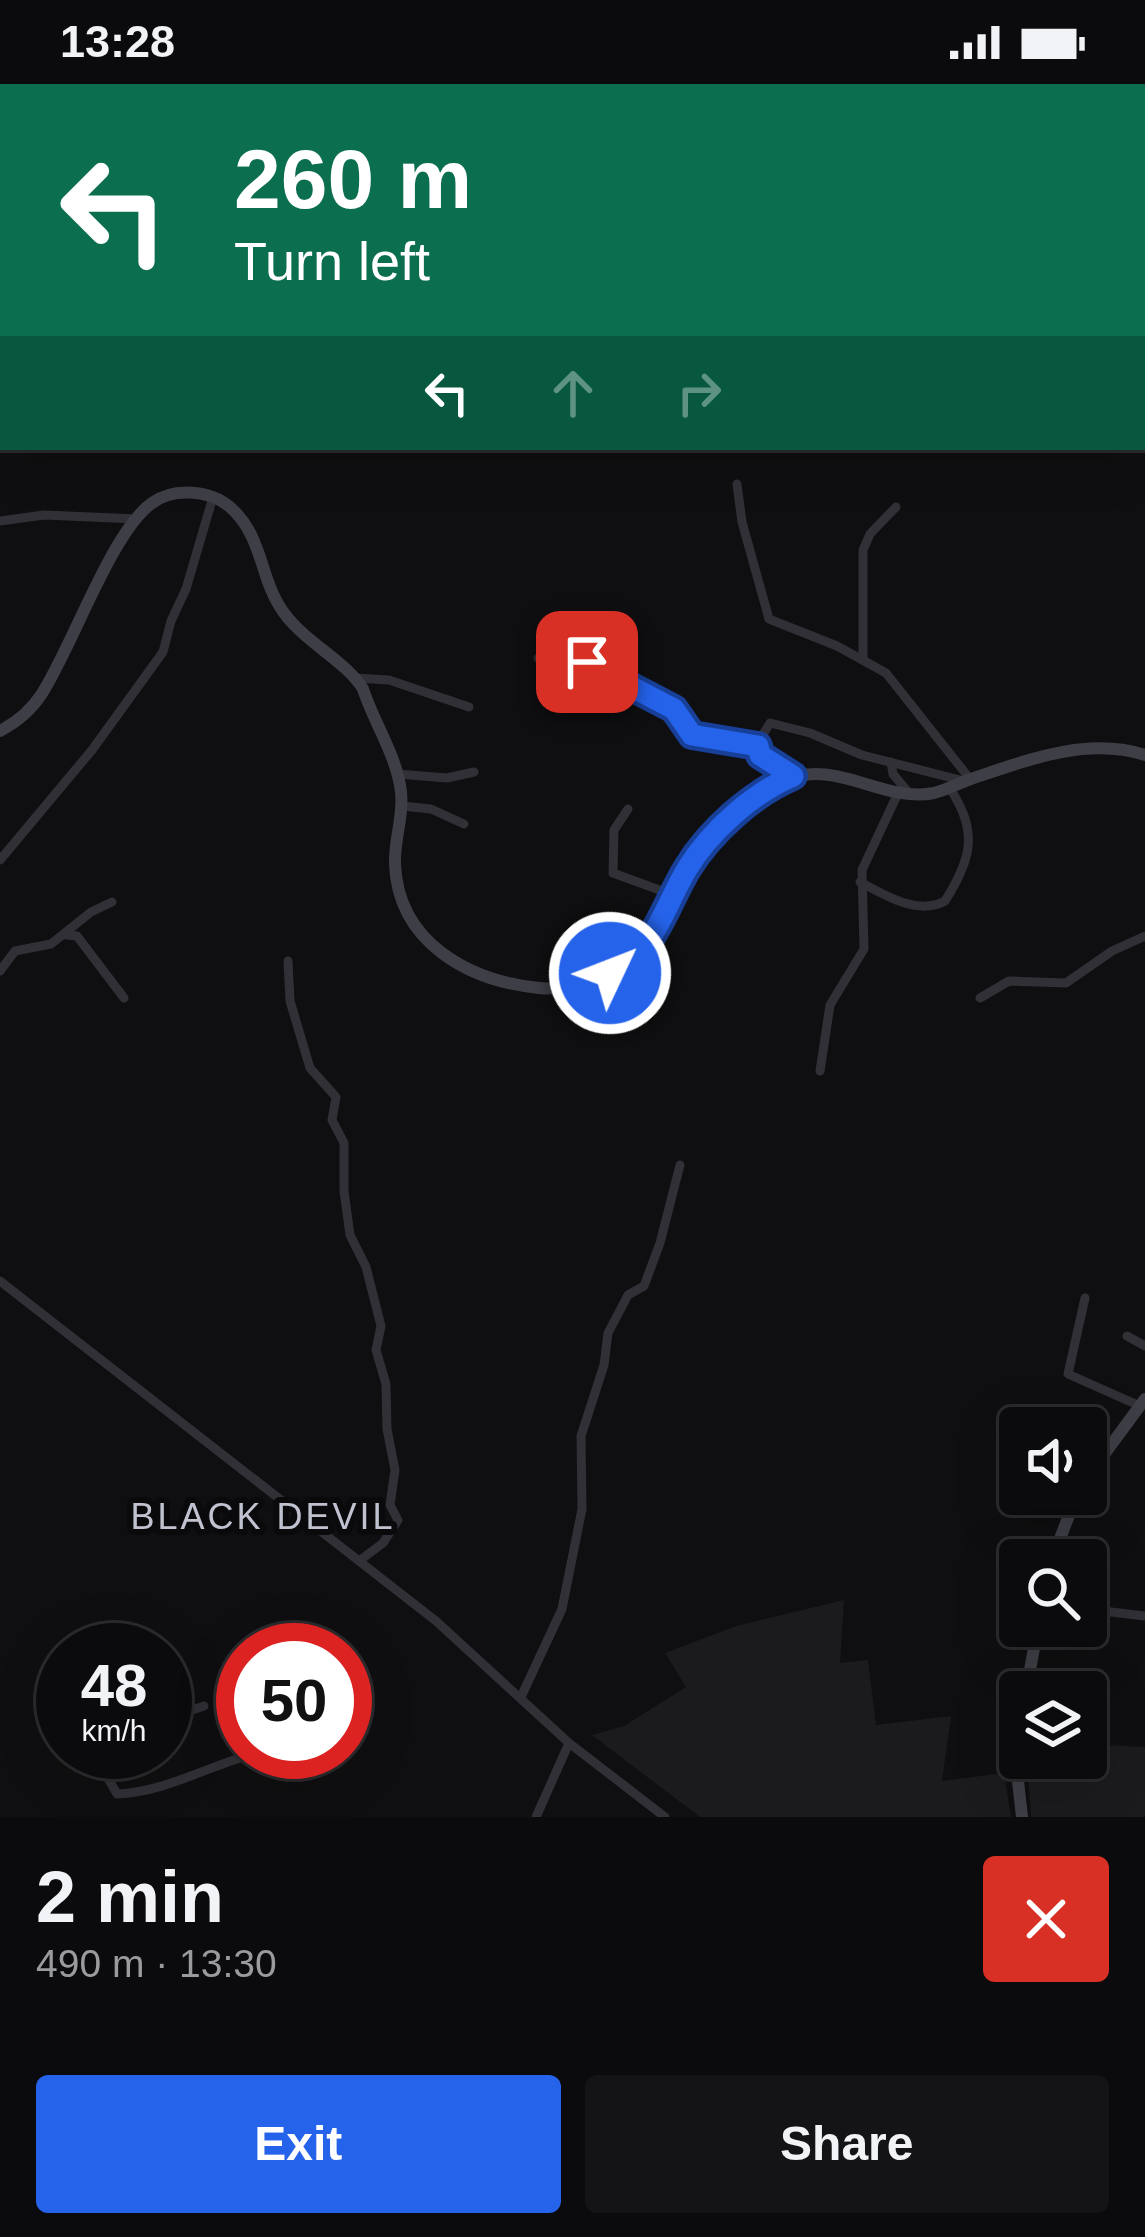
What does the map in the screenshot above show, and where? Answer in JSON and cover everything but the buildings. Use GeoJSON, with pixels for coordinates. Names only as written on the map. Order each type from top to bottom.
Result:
{"type":"FeatureCollection","features":[{"type":"Feature","properties":{"kind":"main road"},"geometry":{"type":"LineString","coordinates":[[0,731],[22,717],[42,693],[136,519],[151,503],[168,495],[213,496],[230,506],[255,537],[281,611],[308,642],[355,678],[397,774],[402,806],[395,855],[397,880],[423,939],[442,956],[514,983],[559,988],[624,967],[639,954],[686,870],[710,840],[757,797],[793,776],[827,773],[903,792],[931,793],[1058,752],[1101,748],[1145,755]]}},
{"type":"Feature","properties":{"kind":"main road"},"geometry":{"type":"LineString","coordinates":[[1107,1451],[1143,1403]]}},
{"type":"Feature","properties":{"kind":"main road"},"geometry":{"type":"LineString","coordinates":[[1018,1779],[1022,1817]]}},
{"type":"Feature","properties":{"kind":"street"},"geometry":{"type":"LineString","coordinates":[[737,484],[742,523],[769,619],[863,659],[892,679],[967,780]]}},
{"type":"Feature","properties":{"kind":"street"},"geometry":{"type":"LineString","coordinates":[[0,860],[92,750],[163,652],[213,496]]}},
{"type":"Feature","properties":{"kind":"street"},"geometry":{"type":"LineString","coordinates":[[863,659],[863,550],[870,534],[896,507]]}},
{"type":"Feature","properties":{"kind":"street"},"geometry":{"type":"LineString","coordinates":[[0,521],[44,515],[136,519]]}},
{"type":"Feature","properties":{"kind":"street"},"geometry":{"type":"LineString","coordinates":[[538,658],[566,655],[609,670],[674,709],[692,735],[758,746]]}},
{"type":"Feature","properties":{"kind":"street"},"geometry":{"type":"LineString","coordinates":[[355,678],[389,680],[469,707]]}},
{"type":"Feature","properties":{"kind":"street"},"geometry":{"type":"LineString","coordinates":[[793,776],[760,755],[758,746],[767,725],[777,722],[891,762],[967,780]]}},
{"type":"Feature","properties":{"kind":"street"},"geometry":{"type":"LineString","coordinates":[[820,1071],[830,1005],[864,949],[860,882],[903,792],[891,762]]}},
{"type":"Feature","properties":{"kind":"street"},"geometry":{"type":"LineString","coordinates":[[397,774],[447,778],[474,772]]}},
{"type":"Feature","properties":{"kind":"street"},"geometry":{"type":"LineString","coordinates":[[860,882],[906,903],[933,907],[945,901],[969,841],[967,815],[949,787]]}},
{"type":"Feature","properties":{"kind":"street"},"geometry":{"type":"LineString","coordinates":[[402,806],[431,808],[464,824]]}},
{"type":"Feature","properties":{"kind":"street"},"geometry":{"type":"LineString","coordinates":[[628,808],[614,830],[613,873],[673,895]]}},
{"type":"Feature","properties":{"kind":"street"},"geometry":{"type":"LineString","coordinates":[[0,971],[15,951],[51,944],[91,912],[112,902]]}},
{"type":"Feature","properties":{"kind":"street"},"geometry":{"type":"LineString","coordinates":[[66,934],[77,936],[124,998]]}},
{"type":"Feature","properties":{"kind":"street"},"geometry":{"type":"LineString","coordinates":[[980,998],[1009,981],[1066,983],[1112,951],[1145,936]]}},
{"type":"Feature","properties":{"kind":"street"},"geometry":{"type":"LineString","coordinates":[[288,961],[290,1001],[310,1068],[336,1096],[332,1120],[344,1143],[350,1235],[366,1267],[381,1326],[376,1350],[386,1384],[387,1430],[395,1470],[391,1505],[398,1520],[383,1543],[359,1561]]}},
{"type":"Feature","properties":{"kind":"street"},"geometry":{"type":"LineString","coordinates":[[521,1697],[562,1609],[582,1509],[580,1441],[604,1365],[608,1333],[628,1294],[644,1286],[680,1165]]}},
{"type":"Feature","properties":{"kind":"street"},"geometry":{"type":"LineString","coordinates":[[0,1281],[436,1622],[569,1743],[665,1817]]}},
{"type":"Feature","properties":{"kind":"street"},"geometry":{"type":"LineString","coordinates":[[1084,1298],[1068,1374],[1143,1403]]}},
{"type":"Feature","properties":{"kind":"street"},"geometry":{"type":"LineString","coordinates":[[1127,1336],[1145,1346]]}},
{"type":"Feature","properties":{"kind":"street"},"geometry":{"type":"LineString","coordinates":[[1107,1611],[1145,1616]]}},
{"type":"Feature","properties":{"kind":"street"},"geometry":{"type":"LineString","coordinates":[[192,1710],[204,1706]]}},
{"type":"Feature","properties":{"kind":"street"},"geometry":{"type":"LineString","coordinates":[[536,1817],[569,1743]]}},
{"type":"Feature","properties":{"kind":"street"},"geometry":{"type":"LineString","coordinates":[[109,1779],[117,1793],[182,1779]]}},
{"type":"Feature","properties":{"kind":"shaded area"},"geometry":{"type":"Polygon","coordinates":[[[844,1600],[840,1663],[868,1660],[876,1725],[951,1716],[942,1781],[999,1774],[999,1779],[1005,1779],[1011,1817],[700,1817],[592,1735],[624,1726],[686,1687],[665,1653],[736,1626],[844,1600]]]}},
{"type":"Feature","properties":{"kind":"shaded area"},"geometry":{"type":"Polygon","coordinates":[[[1107,1745],[1145,1747],[1145,1817],[1031,1817],[1028,1779],[1107,1779],[1107,1745]]]}},
{"type":"Feature","properties":{"kind":"district","name":"BLACK DEVIL"},"geometry":{"type":"Point","coordinates":[263,1516]}},
{"type":"Feature","properties":{"kind":"route"},"geometry":{"type":"LineString","coordinates":[[587,662],[674,709],[692,735],[758,746],[760,755],[793,776],[757,797],[710,840],[686,870],[639,954],[610,973]]}}]}
